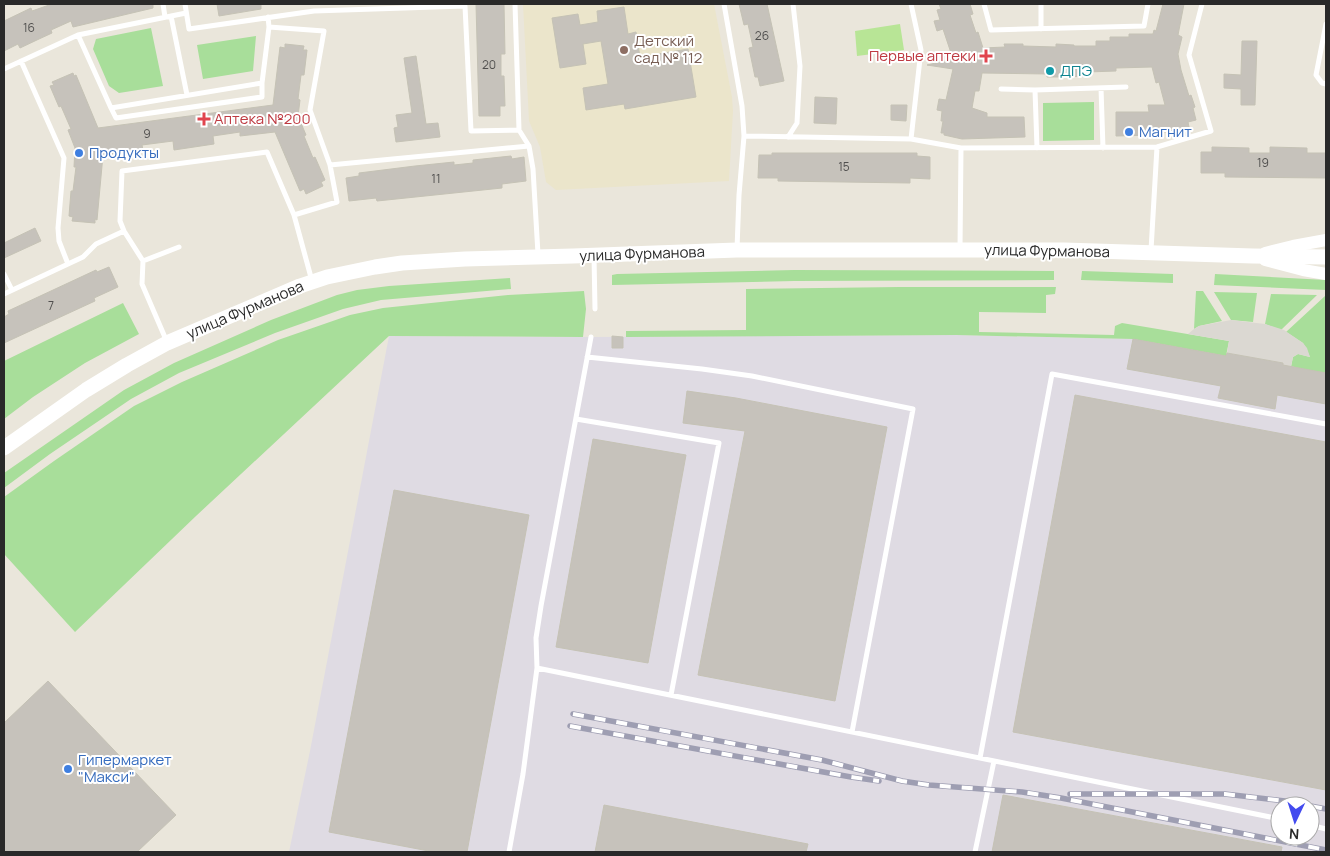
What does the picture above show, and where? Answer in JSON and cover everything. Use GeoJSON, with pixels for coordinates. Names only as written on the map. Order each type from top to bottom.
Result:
{"type":"FeatureCollection","features":[{"type":"Feature","properties":{"kind":"main road","name":"улица Фурманова"},"geometry":{"type":"LineString","coordinates":[[4,448],[86,390],[167,343],[312,281],[356,270],[402,263],[465,259],[738,250],[1064,250],[1326,257]]}},
{"type":"Feature","properties":{"kind":"street"},"geometry":{"type":"LineString","coordinates":[[1253,256],[1326,240]]}},
{"type":"Feature","properties":{"kind":"street"},"geometry":{"type":"LineString","coordinates":[[1253,256],[1303,270],[1326,274]]}},
{"type":"Feature","properties":{"kind":"lane"},"geometry":{"type":"LineString","coordinates":[[163,4],[168,16],[187,95]]}},
{"type":"Feature","properties":{"kind":"lane"},"geometry":{"type":"LineString","coordinates":[[184,4],[189,29],[314,11],[465,6],[471,131],[520,130]]}},
{"type":"Feature","properties":{"kind":"lane"},"geometry":{"type":"LineString","coordinates":[[515,4],[520,130],[529,146],[533,169],[538,257]]}},
{"type":"Feature","properties":{"kind":"lane"},"geometry":{"type":"LineString","coordinates":[[724,4],[742,106],[744,136],[739,195],[738,250]]}},
{"type":"Feature","properties":{"kind":"lane"},"geometry":{"type":"LineString","coordinates":[[788,137],[797,123],[800,66],[793,4]]}},
{"type":"Feature","properties":{"kind":"lane"},"geometry":{"type":"LineString","coordinates":[[911,4],[921,50],[911,139]]}},
{"type":"Feature","properties":{"kind":"lane"},"geometry":{"type":"LineString","coordinates":[[984,4],[991,30],[1144,26],[1148,4]]}},
{"type":"Feature","properties":{"kind":"lane"},"geometry":{"type":"LineString","coordinates":[[1041,4],[1041,29]]}},
{"type":"Feature","properties":{"kind":"lane"},"geometry":{"type":"LineString","coordinates":[[744,136],[911,139],[961,148],[1157,147],[1211,131],[1189,55],[1202,4]]}},
{"type":"Feature","properties":{"kind":"lane"},"geometry":{"type":"LineString","coordinates":[[4,69],[78,35],[186,13]]}},
{"type":"Feature","properties":{"kind":"lane"},"geometry":{"type":"LineString","coordinates":[[78,35],[116,118],[262,97],[268,17]]}},
{"type":"Feature","properties":{"kind":"lane"},"geometry":{"type":"LineString","coordinates":[[1326,24],[1316,75],[1322,83],[1326,84]]}},
{"type":"Feature","properties":{"kind":"lane"},"geometry":{"type":"LineString","coordinates":[[268,27],[324,31],[310,110],[330,165],[337,202],[294,214]]}},
{"type":"Feature","properties":{"kind":"lane"},"geometry":{"type":"LineString","coordinates":[[21,61],[64,158],[58,241],[68,264]]}},
{"type":"Feature","properties":{"kind":"lane"},"geometry":{"type":"LineString","coordinates":[[111,108],[262,83]]}},
{"type":"Feature","properties":{"kind":"lane"},"geometry":{"type":"LineString","coordinates":[[1001,89],[1035,90],[1126,86]]}},
{"type":"Feature","properties":{"kind":"lane"},"geometry":{"type":"LineString","coordinates":[[1101,88],[1103,148]]}},
{"type":"Feature","properties":{"kind":"lane"},"geometry":{"type":"LineString","coordinates":[[1035,90],[1037,148]]}},
{"type":"Feature","properties":{"kind":"lane"},"geometry":{"type":"LineString","coordinates":[[330,165],[529,146]]}},
{"type":"Feature","properties":{"kind":"lane"},"geometry":{"type":"LineString","coordinates":[[1151,253],[1157,147]]}},
{"type":"Feature","properties":{"kind":"lane"},"geometry":{"type":"LineString","coordinates":[[960,250],[961,148]]}},
{"type":"Feature","properties":{"kind":"lane"},"geometry":{"type":"LineString","coordinates":[[167,343],[142,284],[144,261],[124,231],[120,221],[122,171],[267,152],[294,214],[312,281]]}},
{"type":"Feature","properties":{"kind":"lane"},"geometry":{"type":"LineString","coordinates":[[4,294],[83,257],[96,244],[124,231]]}},
{"type":"Feature","properties":{"kind":"lane"},"geometry":{"type":"LineString","coordinates":[[144,261],[179,247]]}},
{"type":"Feature","properties":{"kind":"lane"},"geometry":{"type":"LineString","coordinates":[[594,256],[595,309]]}},
{"type":"Feature","properties":{"kind":"lane"},"geometry":{"type":"LineString","coordinates":[[4,274],[12,290]]}},
{"type":"Feature","properties":{"kind":"lane"},"geometry":{"type":"LineString","coordinates":[[509,852],[523,774],[537,668],[536,638],[541,606],[591,337]]}},
{"type":"Feature","properties":{"kind":"lane"},"geometry":{"type":"LineString","coordinates":[[587,357],[752,376],[913,408],[852,732]]}},
{"type":"Feature","properties":{"kind":"lane"},"geometry":{"type":"LineString","coordinates":[[980,758],[1052,374],[1326,424]]}},
{"type":"Feature","properties":{"kind":"lane"},"geometry":{"type":"LineString","coordinates":[[576,419],[719,443],[671,695]]}},
{"type":"Feature","properties":{"kind":"lane"},"geometry":{"type":"LineString","coordinates":[[537,668],[1270,817]]}},
{"type":"Feature","properties":{"kind":"lane"},"geometry":{"type":"LineString","coordinates":[[975,852],[994,761]]}},
{"type":"Feature","properties":{"kind":"shaded area","name":"Детский сад № 112"},"geometry":{"type":"Polygon","coordinates":[[[523,4],[714,4],[732,97],[729,181],[556,190],[546,182],[540,147],[529,121],[523,4]]]}},
{"type":"Feature","properties":{"kind":"shaded area"},"geometry":{"type":"Polygon","coordinates":[[[1231,320],[1265,324],[1284,330],[1303,343],[1310,357],[1298,354],[1293,357],[1291,366],[1301,369],[1282,368],[1283,363],[1227,353],[1229,341],[1188,334],[1199,326],[1231,320]]]}},
{"type":"Feature","properties":{"kind":"shaded area"},"geometry":{"type":"Polygon","coordinates":[[[956,335],[1133,339],[1226,356],[1227,353],[1326,373],[1326,852],[289,852],[389,336],[956,335]]]}},
{"type":"Feature","properties":{"kind":"green space"},"geometry":{"type":"Polygon","coordinates":[[[900,24],[904,50],[857,56],[855,31],[900,24]]]}},
{"type":"Feature","properties":{"kind":"green space"},"geometry":{"type":"Polygon","coordinates":[[[151,28],[163,86],[119,93],[109,86],[93,49],[96,39],[151,28]]]}},
{"type":"Feature","properties":{"kind":"green space"},"geometry":{"type":"Polygon","coordinates":[[[256,36],[253,71],[203,79],[197,45],[256,36]]]}},
{"type":"Feature","properties":{"kind":"green space"},"geometry":{"type":"Polygon","coordinates":[[[1094,102],[1094,140],[1043,141],[1043,103],[1094,102]]]}},
{"type":"Feature","properties":{"kind":"green space"},"geometry":{"type":"Polygon","coordinates":[[[794,270],[1054,271],[1054,280],[794,281],[612,285],[612,275],[617,274],[794,270]]]}},
{"type":"Feature","properties":{"kind":"green space"},"geometry":{"type":"Polygon","coordinates":[[[1082,271],[1173,274],[1173,283],[1081,280],[1082,271]]]}},
{"type":"Feature","properties":{"kind":"green space"},"geometry":{"type":"Polygon","coordinates":[[[1215,274],[1326,280],[1326,290],[1214,285],[1215,274]]]}},
{"type":"Feature","properties":{"kind":"green space"},"geometry":{"type":"Polygon","coordinates":[[[510,278],[511,289],[381,300],[343,309],[275,333],[179,373],[131,399],[4,488],[4,473],[124,390],[174,363],[271,320],[337,295],[357,290],[510,278]]]}},
{"type":"Feature","properties":{"kind":"green space"},"geometry":{"type":"Polygon","coordinates":[[[1056,287],[1055,294],[1046,295],[1046,313],[979,312],[979,332],[1114,335],[1115,326],[1122,323],[1229,341],[1226,356],[1133,339],[956,335],[626,337],[626,331],[746,330],[746,289],[1056,287]]]}},
{"type":"Feature","properties":{"kind":"green space"},"geometry":{"type":"Polygon","coordinates":[[[584,291],[586,309],[583,337],[389,336],[75,632],[4,554],[4,497],[134,406],[182,382],[278,340],[350,315],[383,308],[508,295],[584,291]]]}},
{"type":"Feature","properties":{"kind":"green space"},"geometry":{"type":"Polygon","coordinates":[[[1196,291],[1203,291],[1222,321],[1199,326],[1194,329],[1196,291]]]}},
{"type":"Feature","properties":{"kind":"green space"},"geometry":{"type":"Polygon","coordinates":[[[1214,292],[1257,293],[1253,322],[1231,320],[1214,292]]]}},
{"type":"Feature","properties":{"kind":"green space"},"geometry":{"type":"Polygon","coordinates":[[[1271,294],[1317,295],[1281,330],[1265,324],[1271,294]]]}},
{"type":"Feature","properties":{"kind":"green space"},"geometry":{"type":"Polygon","coordinates":[[[1325,296],[1326,373],[1291,367],[1293,357],[1298,354],[1310,357],[1303,343],[1286,332],[1325,296]]]}},
{"type":"Feature","properties":{"kind":"green space"},"geometry":{"type":"Polygon","coordinates":[[[123,303],[139,334],[85,363],[33,397],[4,419],[4,361],[123,303]]]}},
{"type":"Feature","properties":{"kind":"building"},"geometry":{"type":"Polygon","coordinates":[[[52,4],[153,4],[153,8],[73,27],[71,21],[51,30],[52,33],[20,48],[18,44],[4,51],[4,21],[31,8],[32,11],[52,4]]]}},
{"type":"Feature","properties":{"kind":"building"},"geometry":{"type":"Polygon","coordinates":[[[217,4],[261,4],[261,9],[219,16],[217,4]]]}},
{"type":"Feature","properties":{"kind":"building"},"geometry":{"type":"Polygon","coordinates":[[[476,4],[504,4],[505,54],[501,54],[501,76],[504,76],[505,106],[500,106],[500,116],[479,116],[476,4]]]}},
{"type":"Feature","properties":{"kind":"building"},"geometry":{"type":"Polygon","coordinates":[[[739,4],[767,4],[784,81],[760,86],[758,77],[755,77],[749,48],[753,47],[748,24],[744,25],[739,4]]]}},
{"type":"Feature","properties":{"kind":"building","name":"ДПЭ"},"geometry":{"type":"Polygon","coordinates":[[[939,4],[970,4],[973,14],[970,15],[983,48],[1005,47],[1004,44],[1056,47],[1056,44],[1096,46],[1096,41],[1110,41],[1110,37],[1129,37],[1129,34],[1153,34],[1154,30],[1156,31],[1163,4],[1184,4],[1178,35],[1182,37],[1178,54],[1189,96],[1191,95],[1195,107],[1193,108],[1196,120],[1188,122],[1189,127],[1176,132],[1156,132],[1155,135],[1116,136],[1116,112],[1149,112],[1148,105],[1165,105],[1159,82],[1156,83],[1152,67],[1116,68],[1116,71],[1087,72],[1087,76],[1062,77],[1047,77],[1047,74],[982,73],[979,91],[975,91],[972,108],[987,113],[987,117],[1024,117],[1025,137],[962,139],[944,135],[944,133],[941,133],[942,111],[937,110],[939,99],[946,100],[953,69],[927,65],[953,59],[943,29],[937,31],[934,21],[940,20],[937,10],[941,9],[939,4]]]}},
{"type":"Feature","properties":{"kind":"building"},"geometry":{"type":"Polygon","coordinates":[[[624,7],[628,34],[636,32],[640,57],[688,49],[696,97],[625,109],[624,104],[586,110],[583,88],[608,84],[601,41],[583,44],[586,64],[560,68],[552,18],[578,14],[580,25],[598,22],[597,11],[624,7]]]}},
{"type":"Feature","properties":{"kind":"building"},"geometry":{"type":"Polygon","coordinates":[[[1242,41],[1257,41],[1255,105],[1241,105],[1241,89],[1224,88],[1224,74],[1241,75],[1242,41]]]}},
{"type":"Feature","properties":{"kind":"building"},"geometry":{"type":"Polygon","coordinates":[[[285,44],[304,46],[303,50],[307,50],[304,75],[301,75],[298,116],[313,158],[315,157],[325,180],[321,182],[323,186],[306,194],[304,189],[300,191],[275,132],[240,136],[240,132],[213,136],[214,144],[174,150],[173,141],[142,145],[143,150],[103,155],[97,220],[95,219],[95,223],[72,221],[73,217],[69,216],[71,191],[73,191],[76,167],[74,167],[75,148],[68,130],[71,129],[50,86],[54,85],[52,82],[73,73],[74,76],[76,75],[98,128],[273,105],[280,47],[285,48],[285,44]]]}},
{"type":"Feature","properties":{"kind":"building"},"geometry":{"type":"Polygon","coordinates":[[[416,56],[426,124],[438,123],[440,137],[396,142],[394,128],[398,127],[396,115],[412,113],[404,58],[416,56]]]}},
{"type":"Feature","properties":{"kind":"building"},"geometry":{"type":"Polygon","coordinates":[[[815,97],[837,98],[836,124],[814,123],[815,97]]]}},
{"type":"Feature","properties":{"kind":"building"},"geometry":{"type":"Polygon","coordinates":[[[891,105],[907,105],[906,121],[891,120],[891,105]]]}},
{"type":"Feature","properties":{"kind":"building"},"geometry":{"type":"Polygon","coordinates":[[[1212,147],[1249,148],[1249,153],[1270,153],[1270,147],[1307,148],[1307,153],[1326,153],[1326,178],[1225,177],[1225,173],[1201,173],[1201,152],[1212,152],[1212,147]]]}},
{"type":"Feature","properties":{"kind":"building"},"geometry":{"type":"Polygon","coordinates":[[[772,153],[917,153],[917,156],[930,157],[930,179],[910,178],[910,183],[778,181],[778,178],[758,178],[759,155],[772,155],[772,153]]]}},
{"type":"Feature","properties":{"kind":"building"},"geometry":{"type":"Polygon","coordinates":[[[511,156],[512,159],[524,157],[526,181],[502,184],[502,188],[377,201],[376,198],[349,201],[346,178],[359,176],[359,173],[454,162],[454,165],[473,163],[473,160],[511,156]]]}},
{"type":"Feature","properties":{"kind":"building"},"geometry":{"type":"Polygon","coordinates":[[[35,228],[41,241],[4,258],[4,243],[35,228]]]}},
{"type":"Feature","properties":{"kind":"building"},"geometry":{"type":"Polygon","coordinates":[[[109,267],[118,287],[94,298],[95,301],[4,343],[4,317],[9,314],[8,311],[96,270],[97,272],[109,267]]]}},
{"type":"Feature","properties":{"kind":"building"},"geometry":{"type":"Polygon","coordinates":[[[612,336],[623,337],[623,348],[612,348],[612,336]]]}},
{"type":"Feature","properties":{"kind":"building"},"geometry":{"type":"Polygon","coordinates":[[[1133,339],[1226,356],[1227,353],[1326,373],[1326,404],[1277,395],[1275,409],[1218,398],[1221,386],[1127,369],[1133,339]]]}},
{"type":"Feature","properties":{"kind":"building"},"geometry":{"type":"Polygon","coordinates":[[[687,391],[736,398],[887,427],[835,701],[698,675],[745,431],[683,423],[687,391]]]}},
{"type":"Feature","properties":{"kind":"building"},"geometry":{"type":"Polygon","coordinates":[[[1075,395],[1326,442],[1326,790],[1013,732],[1075,395]]]}},
{"type":"Feature","properties":{"kind":"building"},"geometry":{"type":"Polygon","coordinates":[[[593,439],[686,455],[648,663],[556,647],[593,439]]]}},
{"type":"Feature","properties":{"kind":"building"},"geometry":{"type":"Polygon","coordinates":[[[394,490],[529,515],[467,852],[434,852],[329,832],[394,490]]]}},
{"type":"Feature","properties":{"kind":"building","name":"Гипермаркет \"Макси\""},"geometry":{"type":"Polygon","coordinates":[[[48,681],[176,815],[137,852],[4,852],[4,723],[48,681]]]}},
{"type":"Feature","properties":{"kind":"building"},"geometry":{"type":"Polygon","coordinates":[[[1003,795],[1282,847],[1281,852],[992,852],[1003,795]]]}},
{"type":"Feature","properties":{"kind":"building"},"geometry":{"type":"Polygon","coordinates":[[[604,805],[808,844],[806,852],[595,852],[604,805]]]}},
{"type":"Feature","properties":{"kind":"railway"},"geometry":{"type":"LineString","coordinates":[[573,714],[822,760],[902,781],[929,785],[1022,792],[1061,798],[1326,850]]}},
{"type":"Feature","properties":{"kind":"railway"},"geometry":{"type":"LineString","coordinates":[[570,726],[879,781]]}},
{"type":"Feature","properties":{"kind":"railway"},"geometry":{"type":"LineString","coordinates":[[1070,794],[1225,794],[1285,801],[1326,809]]}},
{"type":"Feature","properties":{"kind":"place","name":"Детский сад № 112"},"geometry":{"type":"Point","coordinates":[624,50]}},
{"type":"Feature","properties":{"kind":"place","name":"Первые аптеки"},"geometry":{"type":"Point","coordinates":[986,56]}},
{"type":"Feature","properties":{"kind":"place","name":"ДПЭ"},"geometry":{"type":"Point","coordinates":[1050,71]}},
{"type":"Feature","properties":{"kind":"place","name":"Аптека №200"},"geometry":{"type":"Point","coordinates":[204,119]}},
{"type":"Feature","properties":{"kind":"place","name":"Магнит"},"geometry":{"type":"Point","coordinates":[1129,132]}},
{"type":"Feature","properties":{"kind":"place","name":"Продукты"},"geometry":{"type":"Point","coordinates":[79,153]}},
{"type":"Feature","properties":{"kind":"place","name":"Гипермаркет \"Макси\""},"geometry":{"type":"Point","coordinates":[68,769]}}]}
